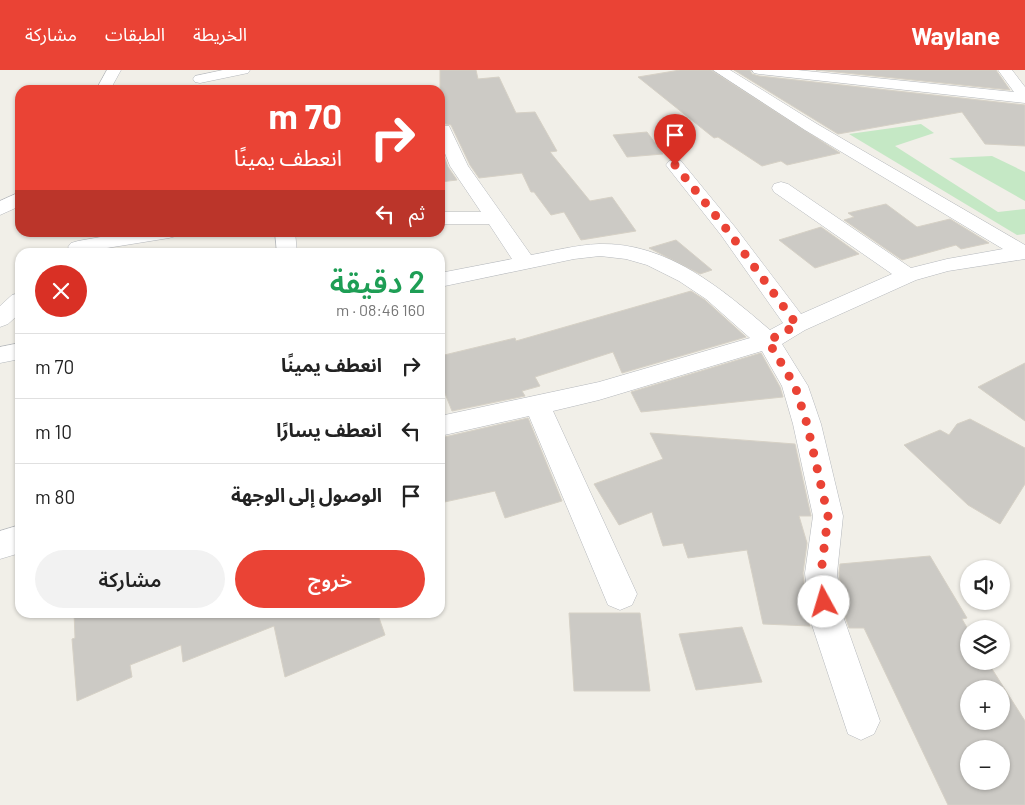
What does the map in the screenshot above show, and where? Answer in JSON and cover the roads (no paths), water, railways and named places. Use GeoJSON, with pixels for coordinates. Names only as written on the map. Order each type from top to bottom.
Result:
{"type":"FeatureCollection","features":[{"type":"Feature","properties":{"kind":"street"},"geometry":{"type":"LineString","coordinates":[[106,85],[114,70]]}},
{"type":"Feature","properties":{"kind":"street"},"geometry":{"type":"LineString","coordinates":[[200,80],[243,70]]}},
{"type":"Feature","properties":{"kind":"street"},"geometry":{"type":"LineString","coordinates":[[720,70],[1019,258]]}},
{"type":"Feature","properties":{"kind":"street"},"geometry":{"type":"LineString","coordinates":[[759,70],[923,83],[1025,98]]}},
{"type":"Feature","properties":{"kind":"street"},"geometry":{"type":"LineString","coordinates":[[1005,70],[1025,98]]}},
{"type":"Feature","properties":{"kind":"street"},"geometry":{"type":"LineString","coordinates":[[445,134],[459,166],[525,262]]}},
{"type":"Feature","properties":{"kind":"street"},"geometry":{"type":"LineString","coordinates":[[675,165],[728,231],[797,325]]}},
{"type":"Feature","properties":{"kind":"street"},"geometry":{"type":"LineString","coordinates":[[781,188],[908,275]]}},
{"type":"Feature","properties":{"kind":"street"},"geometry":{"type":"LineString","coordinates":[[0,209],[15,201]]}},
{"type":"Feature","properties":{"kind":"street"},"geometry":{"type":"LineString","coordinates":[[445,218],[495,218]]}},
{"type":"Feature","properties":{"kind":"street"},"geometry":{"type":"LineString","coordinates":[[81,244],[132,237]]}},
{"type":"Feature","properties":{"kind":"street"},"geometry":{"type":"LineString","coordinates":[[445,279],[525,262],[600,250],[629,253],[654,261],[686,276],[714,294],[768,341],[795,386],[807,424],[828,516],[821,573],[826,616],[861,721]]}},
{"type":"Feature","properties":{"kind":"street"},"geometry":{"type":"LineString","coordinates":[[445,425],[599,391],[768,341],[797,325],[908,275],[1019,258]]}},
{"type":"Feature","properties":{"kind":"street"},"geometry":{"type":"LineString","coordinates":[[0,319],[15,305]]}},
{"type":"Feature","properties":{"kind":"street"},"geometry":{"type":"LineString","coordinates":[[0,355],[15,353]]}},
{"type":"Feature","properties":{"kind":"street"},"geometry":{"type":"LineString","coordinates":[[537,405],[620,594]]}},
{"type":"Feature","properties":{"kind":"street"},"geometry":{"type":"LineString","coordinates":[[0,545],[15,540]]}}]}
